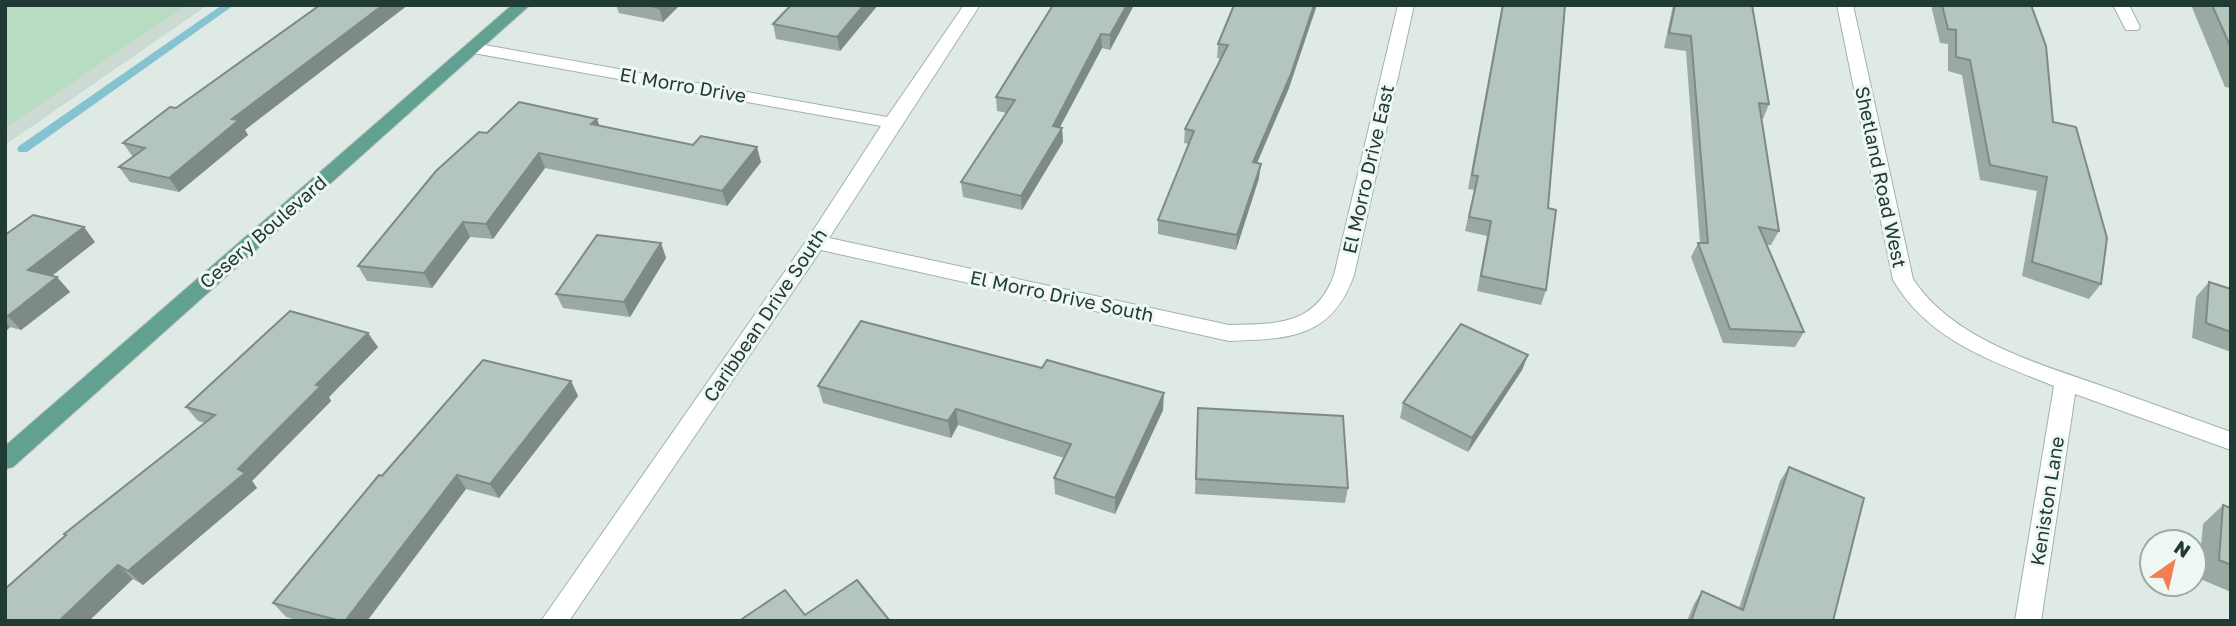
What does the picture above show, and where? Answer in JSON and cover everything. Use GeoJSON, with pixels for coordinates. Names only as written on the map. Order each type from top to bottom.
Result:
{"type":"FeatureCollection","features":[{"type":"Feature","properties":{"kind":"main road","name":"Cesery Boulevard"},"geometry":{"type":"LineString","coordinates":[[5,460],[522,5]]}},
{"type":"Feature","properties":{"kind":"street","name":"Caribbean Drive South"},"geometry":{"type":"LineString","coordinates":[[554,621],[816,242],[972,5]]}},
{"type":"Feature","properties":{"kind":"street","name":"El Morro Drive East"},"geometry":{"type":"LineString","coordinates":[[1309,321],[1332,302],[1344,275],[1406,5]]}},
{"type":"Feature","properties":{"kind":"street","name":"Shetland Road West"},"geometry":{"type":"LineString","coordinates":[[1844,5],[1903,280],[1916,300],[1936,319],[1977,345],[2066,382],[2231,442]]}},
{"type":"Feature","properties":{"kind":"street"},"geometry":{"type":"LineString","coordinates":[[2121,5],[2132,27]]}},
{"type":"Feature","properties":{"kind":"street","name":"El Morro Drive"},"geometry":{"type":"LineString","coordinates":[[473,48],[892,123]]}},
{"type":"Feature","properties":{"kind":"street","name":"El Morro Drive South"},"geometry":{"type":"LineString","coordinates":[[816,242],[1229,332],[1274,331],[1309,321]]}},
{"type":"Feature","properties":{"kind":"street","name":"Keniston Lane"},"geometry":{"type":"LineString","coordinates":[[2028,621],[2066,382]]}},
{"type":"Feature","properties":{"kind":"shaded area"},"geometry":{"type":"Polygon","coordinates":[[[5,5],[208,5],[5,145],[5,5]]]}},
{"type":"Feature","properties":{"kind":"green space"},"geometry":{"type":"Polygon","coordinates":[[[5,5],[187,5],[5,128],[5,5]]]}},
{"type":"Feature","properties":{"kind":"building"},"geometry":{"type":"Polygon","coordinates":[[[320,5],[383,5],[232,119],[239,120],[169,178],[119,167],[145,148],[123,143],[170,107],[176,108],[320,5]]]}},
{"type":"Feature","properties":{"kind":"building"},"geometry":{"type":"Polygon","coordinates":[[[791,5],[864,5],[837,37],[773,24],[791,5]]]}},
{"type":"Feature","properties":{"kind":"building"},"geometry":{"type":"Polygon","coordinates":[[[1053,5],[1127,5],[1110,35],[1101,34],[1053,126],[1062,128],[1021,196],[961,182],[1015,100],[996,97],[1053,5]]]}},
{"type":"Feature","properties":{"kind":"building"},"geometry":{"type":"Polygon","coordinates":[[[1234,5],[1314,5],[1291,74],[1253,162],[1261,164],[1237,235],[1158,220],[1194,131],[1185,129],[1228,45],[1218,44],[1234,5]]]}},
{"type":"Feature","properties":{"kind":"building"},"geometry":{"type":"Polygon","coordinates":[[[1503,5],[1565,5],[1548,208],[1556,210],[1546,290],[1481,276],[1491,221],[1469,217],[1478,176],[1472,175],[1503,5]]]}},
{"type":"Feature","properties":{"kind":"building"},"geometry":{"type":"Polygon","coordinates":[[[1675,5],[1752,5],[1769,104],[1759,103],[1779,231],[1759,227],[1804,332],[1730,329],[1698,243],[1708,243],[1691,36],[1669,33],[1675,5]]]}},
{"type":"Feature","properties":{"kind":"building"},"geometry":{"type":"Polygon","coordinates":[[[1942,5],[2031,5],[2046,46],[2053,122],[2076,127],[2107,238],[2101,284],[2032,262],[2047,177],[1990,165],[1970,60],[1956,57],[1956,30],[1948,29],[1942,5]]]}},
{"type":"Feature","properties":{"kind":"building"},"geometry":{"type":"Polygon","coordinates":[[[2212,5],[2231,5],[2231,48],[2212,5]]]}},
{"type":"Feature","properties":{"kind":"building"},"geometry":{"type":"Polygon","coordinates":[[[519,102],[597,119],[591,124],[693,145],[701,136],[757,147],[722,191],[539,153],[486,224],[463,222],[424,273],[358,266],[436,171],[479,132],[487,133],[519,102]]]}},
{"type":"Feature","properties":{"kind":"building"},"geometry":{"type":"Polygon","coordinates":[[[33,215],[84,227],[28,270],[57,277],[8,316],[5,315],[5,235],[33,215]]]}},
{"type":"Feature","properties":{"kind":"building"},"geometry":{"type":"Polygon","coordinates":[[[597,235],[661,243],[624,302],[556,294],[597,235]]]}},
{"type":"Feature","properties":{"kind":"building"},"geometry":{"type":"Polygon","coordinates":[[[2209,282],[2231,289],[2231,332],[2206,323],[2209,282]]]}},
{"type":"Feature","properties":{"kind":"building"},"geometry":{"type":"Polygon","coordinates":[[[290,311],[368,333],[316,385],[321,386],[238,469],[245,473],[128,571],[118,565],[59,621],[5,621],[5,589],[66,535],[64,534],[215,415],[186,407],[290,311]]]}},
{"type":"Feature","properties":{"kind":"building"},"geometry":{"type":"Polygon","coordinates":[[[861,321],[1042,368],[1047,360],[1164,393],[1115,498],[1054,478],[1071,444],[956,409],[948,421],[818,386],[861,321]]]}},
{"type":"Feature","properties":{"kind":"building"},"geometry":{"type":"Polygon","coordinates":[[[1461,324],[1528,355],[1472,438],[1403,403],[1461,324]]]}},
{"type":"Feature","properties":{"kind":"building"},"geometry":{"type":"Polygon","coordinates":[[[483,360],[571,381],[490,484],[457,475],[345,621],[273,603],[379,475],[382,476],[483,360]]]}},
{"type":"Feature","properties":{"kind":"building"},"geometry":{"type":"Polygon","coordinates":[[[1198,408],[1343,416],[1348,488],[1196,479],[1198,408]]]}},
{"type":"Feature","properties":{"kind":"building"},"geometry":{"type":"Polygon","coordinates":[[[1789,467],[1864,498],[1833,621],[1691,621],[1702,591],[1743,610],[1789,467]]]}},
{"type":"Feature","properties":{"kind":"building"},"geometry":{"type":"Polygon","coordinates":[[[2223,505],[2231,508],[2231,565],[2219,560],[2223,505]]]}},
{"type":"Feature","properties":{"kind":"building"},"geometry":{"type":"Polygon","coordinates":[[[857,580],[890,621],[739,621],[785,590],[805,615],[857,580]]]}},
{"type":"Feature","properties":{"kind":"waterway"},"geometry":{"type":"LineString","coordinates":[[23,149],[229,5]]}}]}
